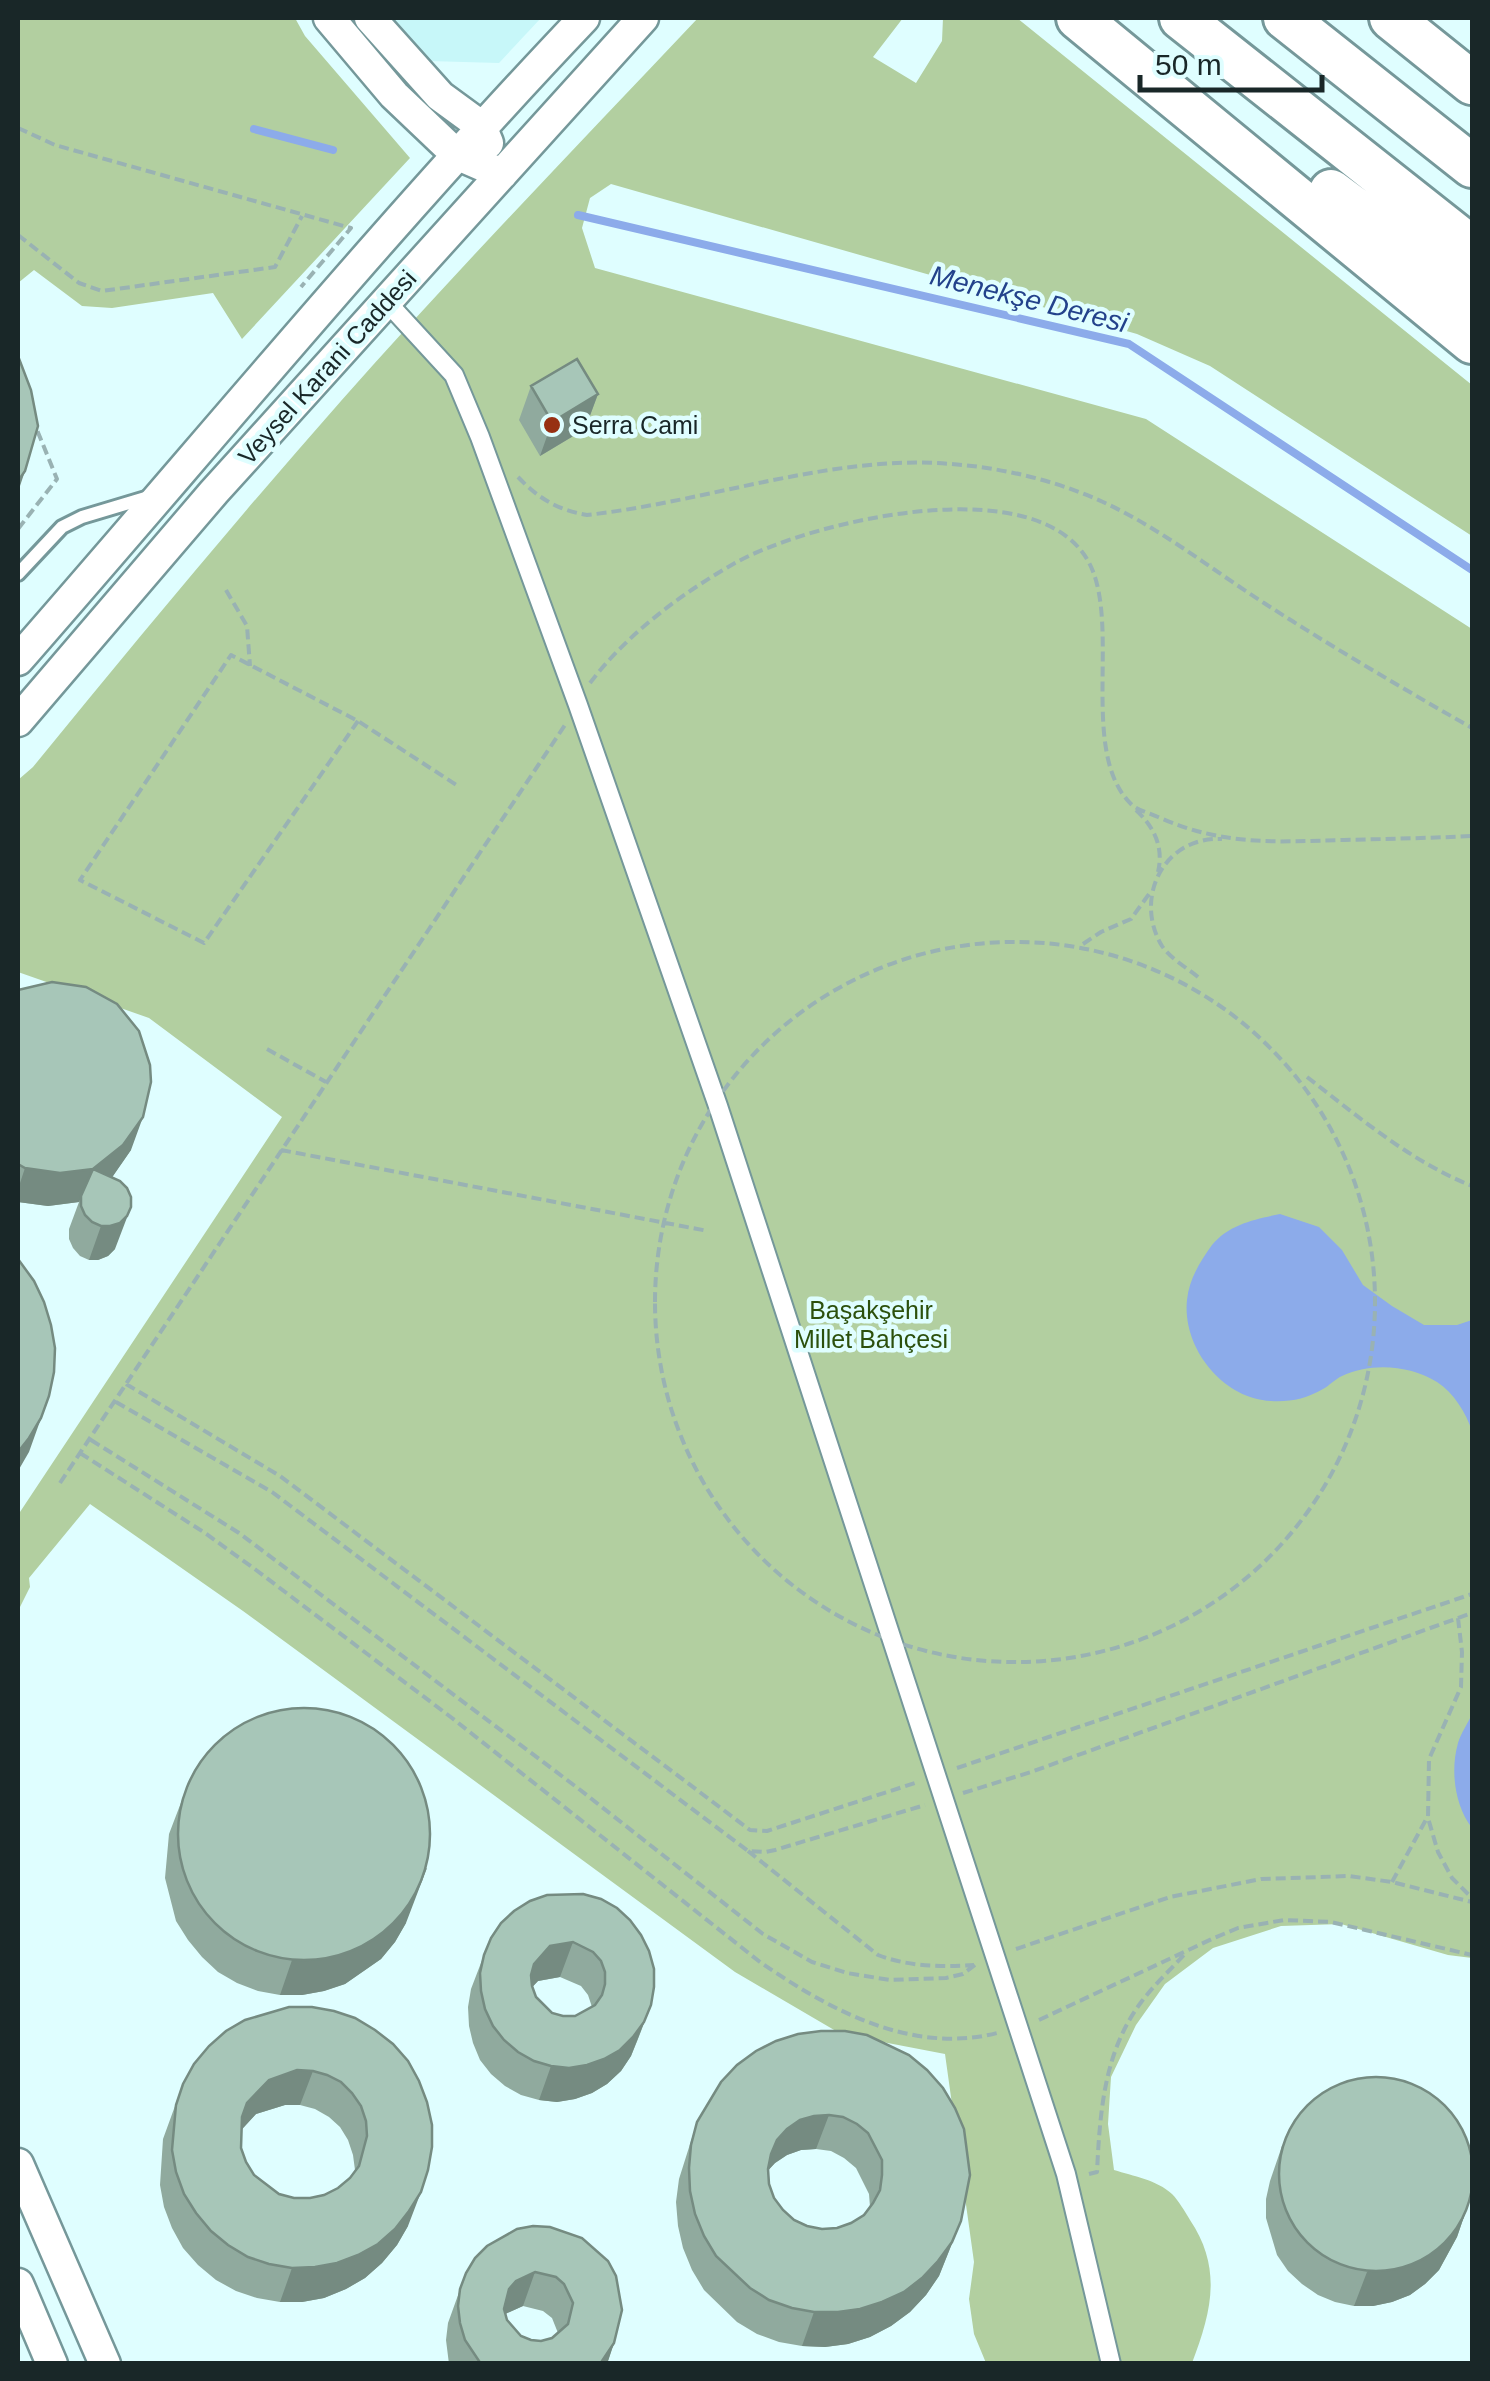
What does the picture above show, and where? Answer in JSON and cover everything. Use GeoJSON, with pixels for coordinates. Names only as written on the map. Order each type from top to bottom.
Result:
{"type":"FeatureCollection","features":[{"type":"Feature","properties":{"kind":"highway"},"geometry":{"type":"LineString","coordinates":[[1078,18],[1472,342]]}},
{"type":"Feature","properties":{"kind":"highway"},"geometry":{"type":"LineString","coordinates":[[1098,18],[1472,296]]}},
{"type":"Feature","properties":{"kind":"highway"},"geometry":{"type":"LineString","coordinates":[[1181,18],[1472,248]]}},
{"type":"Feature","properties":{"kind":"highway"},"geometry":{"type":"LineString","coordinates":[[1285,18],[1472,166]]}},
{"type":"Feature","properties":{"kind":"highway"},"geometry":{"type":"LineString","coordinates":[[1391,18],[1472,82]]}},
{"type":"Feature","properties":{"kind":"street"},"geometry":{"type":"LineString","coordinates":[[329,18],[394,95],[456,154],[502,174]]}},
{"type":"Feature","properties":{"kind":"street"},"geometry":{"type":"LineString","coordinates":[[370,18],[440,96],[481,126],[502,174]]}},
{"type":"Feature","properties":{"kind":"street","name":"Veysel Karani Caddesi"},"geometry":{"type":"LineString","coordinates":[[18,660],[456,154],[584,18]]}},
{"type":"Feature","properties":{"kind":"street","name":"Veysel Karani Caddesi"},"geometry":{"type":"LineString","coordinates":[[18,721],[214,492],[642,18]]}},
{"type":"Feature","properties":{"kind":"street"},"geometry":{"type":"LineString","coordinates":[[386,301],[454,375],[578,705],[718,1106],[1019,2027],[1068,2180],[1111,2364]]}},
{"type":"Feature","properties":{"kind":"street"},"geometry":{"type":"LineString","coordinates":[[18,2164],[105,2364]]}},
{"type":"Feature","properties":{"kind":"street"},"geometry":{"type":"LineString","coordinates":[[18,2284],[52,2364]]}},
{"type":"Feature","properties":{"kind":"lane"},"geometry":{"type":"LineString","coordinates":[[18,574],[62,527],[82,516],[164,493]]}},
{"type":"Feature","properties":{"kind":"path"},"geometry":{"type":"LineString","coordinates":[[18,128],[54,145],[351,228],[302,286]]}},
{"type":"Feature","properties":{"kind":"path"},"geometry":{"type":"LineString","coordinates":[[18,235],[79,283],[102,291],[275,267],[303,215]]}},
{"type":"Feature","properties":{"kind":"path"},"geometry":{"type":"LineString","coordinates":[[18,529],[56,478],[30,416]]}},
{"type":"Feature","properties":{"kind":"path"},"geometry":{"type":"LineString","coordinates":[[514,474],[554,506],[588,515],[881,464],[964,466],[1038,478],[1104,503],[1136,520],[1265,604],[1472,728]]}},
{"type":"Feature","properties":{"kind":"path"},"geometry":{"type":"LineString","coordinates":[[60,1483],[592,681],[624,643],[680,599],[737,562],[841,524],[908,512],[964,509],[1015,514],[1046,524],[1075,542],[1092,569],[1100,600],[1105,744],[1111,776],[1147,820],[1162,858],[1151,892],[1131,919],[1083,944]]}},
{"type":"Feature","properties":{"kind":"path"},"geometry":{"type":"LineString","coordinates":[[226,590],[246,626],[250,666]]}},
{"type":"Feature","properties":{"kind":"path"},"geometry":{"type":"LineString","coordinates":[[358,721],[204,943],[80,880],[231,656],[358,721],[458,786]]}},
{"type":"Feature","properties":{"kind":"path"},"geometry":{"type":"LineString","coordinates":[[1132,806],[1188,830],[1236,840]]}},
{"type":"Feature","properties":{"kind":"path"},"geometry":{"type":"LineString","coordinates":[[1156,877],[1176,852],[1204,838],[1272,842],[1472,836]]}},
{"type":"Feature","properties":{"kind":"path"},"geometry":{"type":"LineString","coordinates":[[1151,892],[1152,922],[1164,949],[1202,980],[1166,965]]}},
{"type":"Feature","properties":{"kind":"path"},"geometry":{"type":"LineString","coordinates":[[956,954],[992,944],[1083,944],[1133,954]]}},
{"type":"Feature","properties":{"kind":"path"},"geometry":{"type":"LineString","coordinates":[[794,1028],[819,1005],[836,998]]}},
{"type":"Feature","properties":{"kind":"path"},"geometry":{"type":"LineString","coordinates":[[1270,1038],[1304,1074],[1379,1132],[1438,1172],[1472,1186]]}},
{"type":"Feature","properties":{"kind":"path"},"geometry":{"type":"LineString","coordinates":[[267,1048],[326,1082]]}},
{"type":"Feature","properties":{"kind":"path"},"geometry":{"type":"LineString","coordinates":[[685,1461],[660,1380],[652,1308],[662,1222],[686,1161],[718,1106],[730,1086],[756,1063]]}},
{"type":"Feature","properties":{"kind":"path"},"geometry":{"type":"LineString","coordinates":[[766,1571],[823,1614],[876,1638],[955,1657],[1066,1660],[1166,1630],[1258,1570],[1330,1478],[1363,1394],[1372,1335],[1376,1268],[1350,1166],[1304,1074]]}},
{"type":"Feature","properties":{"kind":"path"},"geometry":{"type":"LineString","coordinates":[[281,1150],[708,1231]]}},
{"type":"Feature","properties":{"kind":"path"},"geometry":{"type":"LineString","coordinates":[[126,1384],[280,1476],[750,1830],[766,1831],[1472,1594]]}},
{"type":"Feature","properties":{"kind":"path"},"geometry":{"type":"LineString","coordinates":[[115,1401],[272,1492],[748,1851],[878,1956],[935,1968],[975,1964],[1170,1896],[1261,1879],[1349,1876],[1472,1900]]}},
{"type":"Feature","properties":{"kind":"path"},"geometry":{"type":"LineString","coordinates":[[90,1440],[239,1533],[563,1777],[763,1934],[812,1962],[890,1980],[946,1978],[962,1974],[975,1964]]}},
{"type":"Feature","properties":{"kind":"path"},"geometry":{"type":"LineString","coordinates":[[80,1453],[256,1570],[452,1718],[745,1950],[798,1988],[851,2016],[929,2039],[981,2037],[1032,2024],[1214,1938],[1261,1923],[1308,1920],[1358,1927],[1472,1955]]}},
{"type":"Feature","properties":{"kind":"path"},"geometry":{"type":"LineString","coordinates":[[700,1491],[742,1546]]}},
{"type":"Feature","properties":{"kind":"path"},"geometry":{"type":"LineString","coordinates":[[748,1851],[775,1850],[1031,1772],[1472,1613]]}},
{"type":"Feature","properties":{"kind":"path"},"geometry":{"type":"LineString","coordinates":[[1458,1618],[1461,1687],[1429,1759],[1428,1816],[1438,1852],[1452,1878],[1472,1900]]}},
{"type":"Feature","properties":{"kind":"path"},"geometry":{"type":"LineString","coordinates":[[1392,1882],[1428,1816]]}},
{"type":"Feature","properties":{"kind":"path"},"geometry":{"type":"LineString","coordinates":[[1068,2180],[1096,2172],[1104,2088],[1118,2043],[1141,2003],[1188,1952]]}},
{"type":"Feature","properties":{"kind":"shaded area"},"geometry":{"type":"Polygon","coordinates":[[[385,18],[541,18],[499,63],[428,61],[385,18]]]}},
{"type":"Feature","properties":{"kind":"green space"},"geometry":{"type":"Polygon","coordinates":[[[18,18],[295,18],[305,36],[410,158],[242,339],[213,293],[112,308],[82,306],[34,270],[18,283],[18,18]]]}},
{"type":"Feature","properties":{"kind":"green space","name":"Başakşehir Millet Bahçesi"},"geometry":{"type":"Polygon","coordinates":[[[698,18],[903,18],[873,57],[916,83],[942,41],[943,18],[1017,18],[1472,385],[1472,536],[1210,366],[1137,334],[611,184],[590,198],[582,228],[595,268],[1146,419],[1472,629],[1472,1958],[1448,1955],[1341,1924],[1281,1926],[1213,1948],[1165,1984],[1136,2025],[1111,2077],[1108,2124],[1114,2170],[1166,2189],[1200,2238],[1207,2256],[1210,2291],[1192,2363],[986,2363],[974,2334],[969,2299],[974,2262],[945,2054],[841,2034],[735,1972],[243,1611],[90,1504],[29,1578],[30,1587],[18,1611],[18,1515],[282,1117],[149,1018],[18,972],[18,780],[341,401],[698,18]]]}},
{"type":"Feature","properties":{"kind":"water"},"geometry":{"type":"Polygon","coordinates":[[[1280,1214],[1319,1227],[1342,1250],[1363,1285],[1424,1325],[1457,1325],[1472,1320],[1472,1431],[1459,1404],[1443,1387],[1427,1376],[1403,1369],[1378,1367],[1353,1372],[1310,1395],[1278,1401],[1253,1398],[1237,1391],[1209,1368],[1191,1336],[1187,1318],[1188,1292],[1196,1271],[1212,1245],[1226,1232],[1280,1214]]]}},
{"type":"Feature","properties":{"kind":"water"},"geometry":{"type":"Polygon","coordinates":[[[1472,1714],[1472,1828],[1458,1799],[1454,1765],[1458,1743],[1472,1714]]]}},
{"type":"Feature","properties":{"kind":"building"},"geometry":{"type":"Polygon","coordinates":[[[18,356],[31,390],[38,426],[25,471],[18,481],[18,356]]]}},
{"type":"Feature","properties":{"kind":"building"},"geometry":{"type":"Polygon","coordinates":[[[577,359],[598,394],[552,422],[531,386],[577,359]]]}},
{"type":"Feature","properties":{"kind":"building"},"geometry":{"type":"Polygon","coordinates":[[[52,982],[86,987],[117,1004],[139,1031],[150,1065],[151,1082],[143,1117],[123,1145],[93,1169],[60,1173],[18,1164],[18,990],[52,982]]]}},
{"type":"Feature","properties":{"kind":"building"},"geometry":{"type":"Polygon","coordinates":[[[93,1169],[127,1188],[131,1207],[120,1223],[101,1226],[85,1215],[81,1196],[93,1169]]]}},
{"type":"Feature","properties":{"kind":"building"},"geometry":{"type":"Polygon","coordinates":[[[18,1259],[44,1302],[55,1348],[49,1396],[41,1418],[18,1452],[18,1259]]]}},
{"type":"Feature","properties":{"kind":"building"},"geometry":{"type":"Polygon","coordinates":[[[304,1708],[352,1717],[393,1745],[421,1786],[430,1834],[421,1882],[393,1923],[352,1951],[304,1960],[256,1951],[215,1923],[187,1882],[178,1834],[187,1786],[215,1745],[256,1717],[304,1708]]]}},
{"type":"Feature","properties":{"kind":"building"},"geometry":{"type":"Polygon","coordinates":[[[583,1894],[617,1908],[641,1935],[654,1969],[651,2005],[644,2022],[620,2050],[587,2065],[569,2068],[534,2061],[504,2040],[485,2009],[480,1973],[491,1938],[514,1911],[547,1895],[583,1894]],[[573,1942],[550,1946],[534,1964],[531,1975],[536,1997],[552,2013],[575,2016],[595,2005],[602,1995],[605,1972],[593,1952],[573,1942]]]}},
{"type":"Feature","properties":{"kind":"building"},"geometry":{"type":"Polygon","coordinates":[[[289,2007],[312,2007],[355,2018],[393,2044],[419,2081],[432,2125],[432,2147],[421,2192],[395,2229],[358,2255],[337,2263],[292,2268],[248,2257],[211,2231],[184,2194],[172,2150],[176,2105],[183,2084],[209,2046],[245,2020],[289,2007]],[[297,2070],[269,2080],[247,2103],[242,2117],[241,2148],[254,2175],[279,2194],[294,2198],[324,2195],[350,2178],[359,2166],[367,2136],[361,2106],[352,2093],[341,2082],[313,2071],[297,2070]]]}},
{"type":"Feature","properties":{"kind":"building"},"geometry":{"type":"Polygon","coordinates":[[[845,2031],[867,2035],[909,2055],[943,2088],[964,2129],[970,2175],[961,2221],[952,2242],[922,2278],[904,2292],[860,2309],[814,2312],[769,2300],[716,2256],[695,2214],[689,2168],[697,2122],[721,2082],[737,2065],[756,2051],[798,2034],[845,2031]],[[814,2116],[800,2120],[777,2140],[771,2154],[769,2184],[774,2198],[794,2220],[807,2226],[837,2228],[851,2223],[864,2215],[880,2190],[882,2160],[868,2133],[843,2117],[814,2116]]]}},
{"type":"Feature","properties":{"kind":"building"},"geometry":{"type":"Polygon","coordinates":[[[1376,2077],[1413,2084],[1445,2105],[1466,2137],[1473,2174],[1466,2211],[1445,2243],[1413,2264],[1376,2271],[1339,2264],[1307,2243],[1286,2211],[1279,2174],[1286,2137],[1307,2105],[1339,2084],[1376,2077]]]}},
{"type":"Feature","properties":{"kind":"building"},"geometry":{"type":"Polygon","coordinates":[[[550,2227],[582,2238],[608,2261],[616,2276],[622,2310],[614,2343],[600,2364],[481,2364],[465,2340],[458,2306],[466,2273],[487,2246],[517,2229],[550,2227]],[[535,2272],[509,2289],[504,2309],[507,2320],[521,2336],[541,2341],[552,2338],[568,2324],[573,2303],[556,2277],[535,2272]]]}},
{"type":"Feature","properties":{"kind":"waterway","name":"Menekşe Deresi"},"geometry":{"type":"LineString","coordinates":[[254,129],[333,150]]}},
{"type":"Feature","properties":{"kind":"waterway","name":"Menekşe Deresi"},"geometry":{"type":"LineString","coordinates":[[578,215],[1129,344],[1472,570]]}},
{"type":"Feature","properties":{"kind":"place","name":"Serra Cami"},"geometry":{"type":"Point","coordinates":[552,425]}}]}
